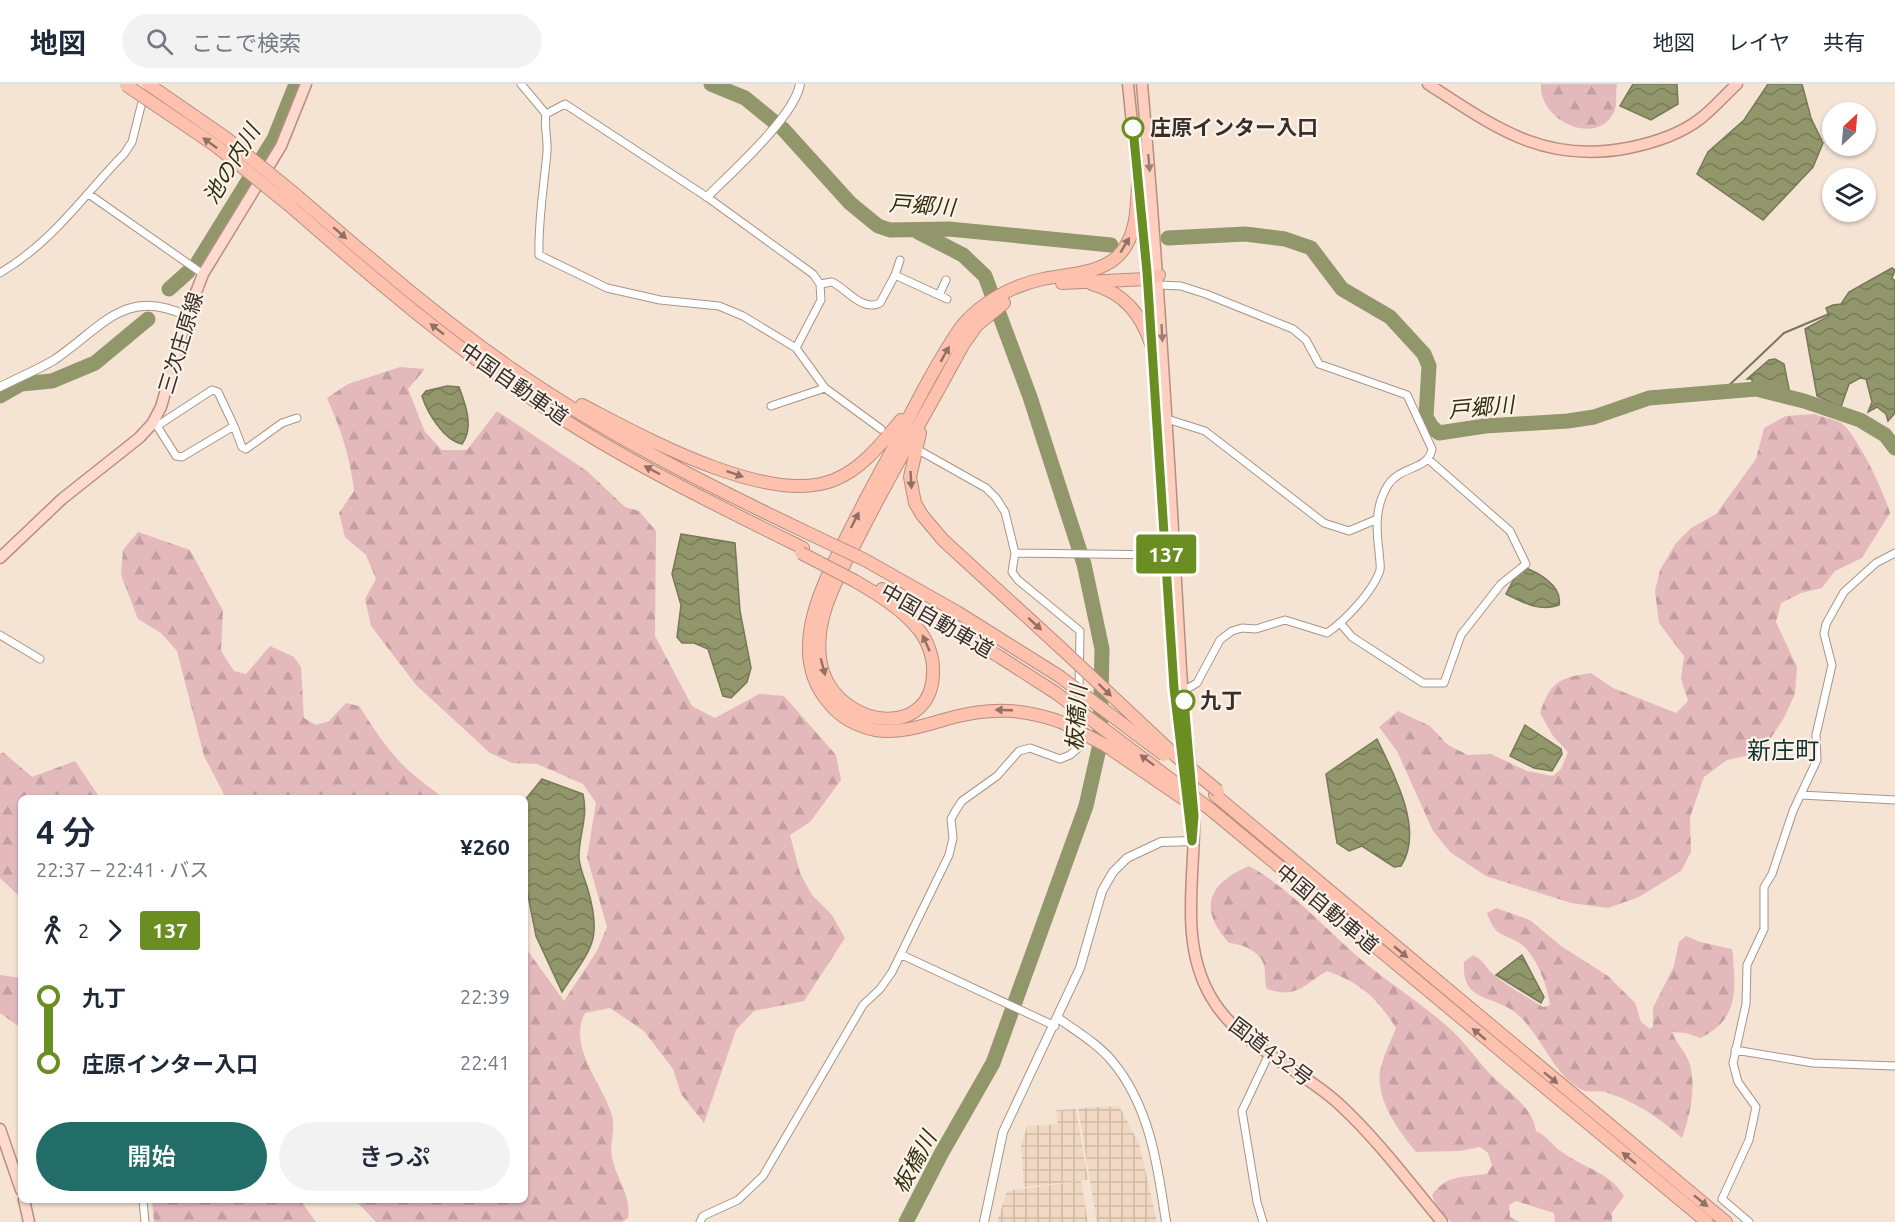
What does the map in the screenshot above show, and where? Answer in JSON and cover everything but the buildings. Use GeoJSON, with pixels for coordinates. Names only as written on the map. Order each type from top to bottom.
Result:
{"type":"FeatureCollection","features":[{"type":"Feature","properties":{"kind":"highway","name":"中国自動車道"},"geometry":{"type":"LineString","coordinates":[[125,84],[292,200],[512,369],[628,441],[865,560],[975,622],[1059,676],[1216,793],[1292,861],[1726,1222]]}},
{"type":"Feature","properties":{"kind":"highway","name":"中国自動車道"},"geometry":{"type":"LineString","coordinates":[[148,84],[226,138],[412,311],[503,379],[617,451],[937,620],[1056,693],[1209,812],[1707,1222]]}},
{"type":"Feature","properties":{"kind":"highway","name":"国道432号"},"geometry":{"type":"LineString","coordinates":[[1128,84],[1138,183],[1153,278],[1151,344],[1174,688],[1192,841]]}},
{"type":"Feature","properties":{"kind":"highway","name":"国道432号"},"geometry":{"type":"LineString","coordinates":[[1142,84],[1153,278],[1167,419],[1183,691],[1194,816],[1190,908],[1200,970],[1210,996],[1224,1017],[1269,1054],[1308,1079],[1339,1104],[1369,1134],[1442,1222]]}},
{"type":"Feature","properties":{"kind":"highway"},"geometry":{"type":"LineString","coordinates":[[1428,84],[1484,120],[1529,142],[1568,152],[1605,152],[1669,137],[1700,119],[1737,84]]}},
{"type":"Feature","properties":{"kind":"highway"},"geometry":{"type":"LineString","coordinates":[[1076,277],[1110,262],[1124,248],[1134,225],[1138,183]]}},
{"type":"Feature","properties":{"kind":"highway"},"geometry":{"type":"LineString","coordinates":[[1076,277],[1120,296],[1141,320],[1151,344]]}},
{"type":"Feature","properties":{"kind":"highway"},"geometry":{"type":"LineString","coordinates":[[856,579],[893,605],[921,632],[928,646],[933,661],[934,677],[930,691],[923,703],[903,717],[878,719],[863,715],[841,701],[826,680],[819,642],[825,609],[835,583],[954,337],[1003,298],[1042,279],[1153,278]]}},
{"type":"Feature","properties":{"kind":"highway"},"geometry":{"type":"LineString","coordinates":[[512,369],[634,432],[732,473],[780,486],[818,485],[847,474],[864,461],[925,401]]}},
{"type":"Feature","properties":{"kind":"highway"},"geometry":{"type":"LineString","coordinates":[[925,401],[911,466],[915,503],[943,540],[1216,793]]}},
{"type":"Feature","properties":{"kind":"highway"},"geometry":{"type":"LineString","coordinates":[[925,401],[821,590],[809,638],[809,654],[817,685],[835,710],[861,726],[875,730],[907,730],[966,714],[998,710],[1023,711],[1061,722],[1105,745],[1209,812]]}},
{"type":"Feature","properties":{"kind":"main road","name":"三次庄原線"},"geometry":{"type":"LineString","coordinates":[[0,558],[62,499],[154,425],[187,316],[203,274],[281,146],[306,84]]}},
{"type":"Feature","properties":{"kind":"main road"},"geometry":{"type":"LineString","coordinates":[[0,1129],[18,1181]]}},
{"type":"Feature","properties":{"kind":"main road"},"geometry":{"type":"LineString","coordinates":[[25,1203],[29,1222]]}},
{"type":"Feature","properties":{"kind":"street"},"geometry":{"type":"LineString","coordinates":[[0,273],[27,257],[46,241],[90,195],[132,142],[141,102],[148,84]]}},
{"type":"Feature","properties":{"kind":"street"},"geometry":{"type":"LineString","coordinates":[[521,84],[546,114],[544,126],[548,148],[538,222],[539,255],[607,288],[660,300],[719,306],[743,316],[796,348],[825,388],[881,429]]}},
{"type":"Feature","properties":{"kind":"street"},"geometry":{"type":"LineString","coordinates":[[706,197],[741,164],[788,111],[800,84]]}},
{"type":"Feature","properties":{"kind":"street"},"geometry":{"type":"LineString","coordinates":[[546,114],[565,104],[706,197],[813,274],[820,284],[821,300],[796,348]]}},
{"type":"Feature","properties":{"kind":"street"},"geometry":{"type":"LineString","coordinates":[[90,195],[203,274]]}},
{"type":"Feature","properties":{"kind":"street"},"geometry":{"type":"LineString","coordinates":[[820,284],[832,282],[861,303],[876,306],[880,303],[895,275],[900,260]]}},
{"type":"Feature","properties":{"kind":"street"},"geometry":{"type":"LineString","coordinates":[[895,275],[947,299]]}},
{"type":"Feature","properties":{"kind":"street"},"geometry":{"type":"LineString","coordinates":[[1153,278],[1206,294],[1293,329],[1306,340],[1319,364],[1407,395],[1432,445],[1428,459],[1418,467],[1399,472],[1387,486],[1375,520],[1381,568],[1341,624],[1327,633],[1285,620],[1256,629],[1242,627],[1232,631],[1220,640],[1197,683],[1183,691]]}},
{"type":"Feature","properties":{"kind":"street"},"geometry":{"type":"LineString","coordinates":[[939,295],[946,280]]}},
{"type":"Feature","properties":{"kind":"street"},"geometry":{"type":"LineString","coordinates":[[0,387],[52,361],[115,313],[124,309],[151,304],[168,307],[187,316]]}},
{"type":"Feature","properties":{"kind":"street"},"geometry":{"type":"LineString","coordinates":[[771,406],[825,388]]}},
{"type":"Feature","properties":{"kind":"street"},"geometry":{"type":"LineString","coordinates":[[234,426],[182,457],[176,456],[154,425],[212,390],[218,392],[234,426],[242,447],[246,449],[282,423],[297,418]]}},
{"type":"Feature","properties":{"kind":"street"},"geometry":{"type":"LineString","coordinates":[[1167,419],[1205,431],[1324,523],[1349,531],[1375,520]]}},
{"type":"Feature","properties":{"kind":"street"},"geometry":{"type":"LineString","coordinates":[[700,1222],[703,1216],[738,1200],[763,1176],[863,1005],[880,989],[902,955],[949,855],[953,838],[951,819],[962,801],[997,776],[1019,751],[1030,748],[1060,759],[1070,755],[1078,748],[1080,631],[1018,580],[1012,572],[1015,553],[1005,512],[996,498],[986,488],[922,452]]}},
{"type":"Feature","properties":{"kind":"street"},"geometry":{"type":"LineString","coordinates":[[1341,624],[1352,637],[1423,682],[1444,683],[1461,635],[1501,584],[1526,564],[1510,531],[1428,459]]}},
{"type":"Feature","properties":{"kind":"street"},"geometry":{"type":"LineString","coordinates":[[1015,553],[1095,552],[1166,555]]}},
{"type":"Feature","properties":{"kind":"street"},"geometry":{"type":"LineString","coordinates":[[1749,1222],[1722,1199],[1749,1140],[1756,1107],[1738,1082],[1733,1063],[1746,1004],[1749,956],[1762,938],[1764,929],[1764,887],[1772,874],[1792,811],[1817,760],[1816,735],[1830,682],[1832,665],[1824,634],[1826,624],[1844,592],[1876,563],[1895,554]]}},
{"type":"Feature","properties":{"kind":"street"},"geometry":{"type":"LineString","coordinates":[[0,635],[40,659]]}},
{"type":"Feature","properties":{"kind":"street"},"geometry":{"type":"LineString","coordinates":[[1801,795],[1895,800]]}},
{"type":"Feature","properties":{"kind":"street"},"geometry":{"type":"LineString","coordinates":[[984,1222],[1003,1132],[1057,1022],[1080,968],[1102,891],[1113,872],[1127,858],[1161,842],[1192,841]]}},
{"type":"Feature","properties":{"kind":"street"},"geometry":{"type":"LineString","coordinates":[[902,955],[1057,1022],[1111,1060],[1139,1104],[1158,1164],[1166,1222]]}},
{"type":"Feature","properties":{"kind":"street"},"geometry":{"type":"LineString","coordinates":[[1735,1050],[1814,1063],[1895,1066]]}},
{"type":"Feature","properties":{"kind":"street"},"geometry":{"type":"LineString","coordinates":[[1263,1222],[1257,1202],[1242,1111],[1269,1054]]}},
{"type":"Feature","properties":{"kind":"street"},"geometry":{"type":"LineString","coordinates":[[143,1203],[145,1222]]}},
{"type":"Feature","properties":{"kind":"shaded area"},"geometry":{"type":"Polygon","coordinates":[[[1119,1106],[1139,1143],[1157,1222],[1097,1222],[1078,1108],[1119,1106]]]}},
{"type":"Feature","properties":{"kind":"shaded area"},"geometry":{"type":"Polygon","coordinates":[[[1076,1109],[1088,1180],[1024,1187],[1021,1146],[1027,1126],[1058,1124],[1056,1110],[1076,1109]]]}},
{"type":"Feature","properties":{"kind":"shaded area"},"geometry":{"type":"Polygon","coordinates":[[[1081,1181],[1088,1222],[997,1222],[1007,1191],[1081,1181]]]}},
{"type":"Feature","properties":{"kind":"green space"},"geometry":{"type":"Polygon","coordinates":[[[1541,84],[1617,84],[1614,112],[1606,123],[1595,128],[1570,125],[1549,109],[1543,97],[1541,84]]]}},
{"type":"Feature","properties":{"kind":"green space"},"geometry":{"type":"Polygon","coordinates":[[[400,367],[425,369],[408,389],[425,432],[442,450],[467,450],[497,411],[587,471],[625,507],[639,511],[656,531],[655,636],[692,706],[715,718],[759,694],[784,696],[836,755],[841,780],[810,822],[790,835],[800,873],[812,895],[832,915],[845,938],[804,1001],[754,1011],[736,1030],[704,1123],[681,1094],[673,1069],[644,1031],[610,1008],[585,1013],[580,1039],[588,1065],[612,1116],[612,1157],[629,1210],[628,1218],[622,1222],[376,1222],[358,1203],[528,1203],[528,951],[564,1001],[597,951],[607,927],[587,857],[596,803],[583,784],[537,764],[512,763],[490,753],[416,685],[371,626],[365,599],[376,579],[366,555],[345,537],[339,513],[354,491],[344,443],[327,398],[348,384],[400,367]]]}},
{"type":"Feature","properties":{"kind":"green space"},"geometry":{"type":"Polygon","coordinates":[[[1814,414],[1841,423],[1855,439],[1870,465],[1890,513],[1862,558],[1835,571],[1822,588],[1801,593],[1781,603],[1776,622],[1797,667],[1795,694],[1784,718],[1766,745],[1750,755],[1727,760],[1704,777],[1690,817],[1691,852],[1681,871],[1639,897],[1608,908],[1571,903],[1486,876],[1450,852],[1433,831],[1397,751],[1379,727],[1398,711],[1430,726],[1448,745],[1468,755],[1491,754],[1527,771],[1553,776],[1561,769],[1568,752],[1553,736],[1540,713],[1548,694],[1564,679],[1591,673],[1613,688],[1676,713],[1688,701],[1681,679],[1684,656],[1659,623],[1655,591],[1660,570],[1676,543],[1691,528],[1716,514],[1756,459],[1764,428],[1786,416],[1814,414]]]}},
{"type":"Feature","properties":{"kind":"green space"},"geometry":{"type":"Polygon","coordinates":[[[138,532],[190,550],[223,611],[221,651],[234,671],[246,674],[270,646],[294,657],[301,667],[304,718],[316,725],[329,721],[346,703],[359,706],[394,755],[439,795],[224,795],[204,756],[177,651],[161,633],[138,619],[121,575],[123,550],[138,532]]]}},
{"type":"Feature","properties":{"kind":"green space"},"geometry":{"type":"Polygon","coordinates":[[[3,752],[32,777],[75,761],[98,795],[18,795],[18,895],[0,878],[0,754],[3,752]]]}},
{"type":"Feature","properties":{"kind":"green space"},"geometry":{"type":"Polygon","coordinates":[[[1249,866],[1292,896],[1358,957],[1448,1027],[1491,1075],[1525,1107],[1534,1122],[1536,1131],[1570,1158],[1611,1181],[1624,1196],[1612,1213],[1612,1222],[1555,1222],[1554,1213],[1516,1201],[1509,1205],[1510,1217],[1519,1222],[1451,1222],[1436,1205],[1432,1195],[1437,1188],[1449,1180],[1487,1174],[1492,1165],[1488,1153],[1480,1147],[1460,1151],[1416,1152],[1409,1144],[1390,1115],[1380,1083],[1383,1061],[1396,1028],[1375,1000],[1359,986],[1327,971],[1293,991],[1277,992],[1267,989],[1262,960],[1250,949],[1229,943],[1213,919],[1211,908],[1212,898],[1224,880],[1249,866]]]}},
{"type":"Feature","properties":{"kind":"green space"},"geometry":{"type":"Polygon","coordinates":[[[1496,908],[1530,920],[1561,946],[1608,976],[1635,1003],[1641,1022],[1650,1029],[1653,1026],[1653,1008],[1674,966],[1679,942],[1686,936],[1700,942],[1732,949],[1734,993],[1724,1019],[1700,1038],[1686,1033],[1672,1032],[1689,1062],[1692,1080],[1690,1111],[1682,1138],[1655,1116],[1636,1105],[1605,1092],[1582,1090],[1572,1083],[1517,1014],[1474,992],[1468,985],[1464,962],[1473,955],[1511,988],[1543,1007],[1550,1005],[1547,989],[1532,956],[1521,944],[1497,931],[1490,921],[1487,913],[1496,908]]]}},
{"type":"Feature","properties":{"kind":"green space"},"geometry":{"type":"Polygon","coordinates":[[[0,975],[18,978],[18,1026],[0,1013],[0,975]]]}},
{"type":"Feature","properties":{"kind":"green space"},"geometry":{"type":"Polygon","coordinates":[[[152,1203],[302,1203],[316,1222],[154,1222],[152,1203]]]}},
{"type":"Feature","properties":{"kind":"water"},"geometry":{"type":"Polygon","coordinates":[[[1633,84],[1677,84],[1678,104],[1651,120],[1620,106],[1633,84]]]}},
{"type":"Feature","properties":{"kind":"water"},"geometry":{"type":"Polygon","coordinates":[[[1768,84],[1802,84],[1811,118],[1822,141],[1813,167],[1763,220],[1697,174],[1708,152],[1744,120],[1768,84]]]}},
{"type":"Feature","properties":{"kind":"water"},"geometry":{"type":"Polygon","coordinates":[[[1892,268],[1895,270],[1892,278],[1895,281],[1895,413],[1888,421],[1886,414],[1877,407],[1868,412],[1872,402],[1866,379],[1860,378],[1849,384],[1841,407],[1817,396],[1805,329],[1829,316],[1826,308],[1841,304],[1849,292],[1892,268]]]}},
{"type":"Feature","properties":{"kind":"water"},"geometry":{"type":"Polygon","coordinates":[[[1775,359],[1784,364],[1790,394],[1748,384],[1752,383],[1752,379],[1747,379],[1769,360],[1775,359]]]}},
{"type":"Feature","properties":{"kind":"water"},"geometry":{"type":"Polygon","coordinates":[[[447,386],[459,387],[466,409],[468,431],[462,444],[455,442],[443,432],[432,417],[422,396],[426,391],[447,386]]]}},
{"type":"Feature","properties":{"kind":"water"},"geometry":{"type":"Polygon","coordinates":[[[681,534],[735,543],[740,611],[751,668],[747,682],[731,698],[723,696],[708,649],[694,643],[682,643],[677,637],[681,605],[672,574],[681,534]]]}},
{"type":"Feature","properties":{"kind":"water"},"geometry":{"type":"Polygon","coordinates":[[[1521,566],[1553,585],[1557,591],[1559,605],[1538,607],[1506,594],[1521,566]]]}},
{"type":"Feature","properties":{"kind":"water"},"geometry":{"type":"Polygon","coordinates":[[[1525,725],[1561,749],[1562,754],[1552,771],[1534,768],[1510,756],[1525,725]]]}},
{"type":"Feature","properties":{"kind":"water"},"geometry":{"type":"Polygon","coordinates":[[[1377,739],[1398,785],[1408,819],[1410,836],[1408,852],[1401,866],[1394,867],[1362,846],[1349,851],[1337,843],[1326,774],[1377,739]]]}},
{"type":"Feature","properties":{"kind":"water"},"geometry":{"type":"Polygon","coordinates":[[[542,779],[583,794],[584,817],[579,858],[592,908],[594,934],[586,955],[562,992],[536,936],[528,895],[528,796],[542,779]]]}},
{"type":"Feature","properties":{"kind":"water"},"geometry":{"type":"Polygon","coordinates":[[[1522,955],[1544,997],[1541,1003],[1496,975],[1522,955]]]}},
{"type":"Feature","properties":{"kind":"waterway","name":"池の内川"},"geometry":{"type":"LineString","coordinates":[[198,262],[274,139],[296,84]]}},
{"type":"Feature","properties":{"kind":"waterway","name":"戸郷川"},"geometry":{"type":"LineString","coordinates":[[711,84],[745,98],[783,129],[850,203],[878,226],[890,230],[949,229],[1111,245]]}},
{"type":"Feature","properties":{"kind":"waterway","name":"板橋川"},"geometry":{"type":"LineString","coordinates":[[906,1222],[941,1154],[993,1063],[1086,806],[1100,744],[1102,649],[1084,564],[1030,397],[985,276],[963,255],[918,232]]}},
{"type":"Feature","properties":{"kind":"waterway","name":"戸郷川"},"geometry":{"type":"LineString","coordinates":[[1168,238],[1245,234],[1285,239],[1311,248],[1342,289],[1390,317],[1424,354],[1429,366],[1426,417],[1439,433],[1485,426],[1568,421],[1594,417],[1649,398],[1756,389],[1804,401],[1860,420],[1885,435],[1895,448]]}},
{"type":"Feature","properties":{"kind":"waterway","name":"池の内川"},"geometry":{"type":"LineString","coordinates":[[169,289],[188,272]]}},
{"type":"Feature","properties":{"kind":"waterway"},"geometry":{"type":"LineString","coordinates":[[1723,391],[1784,333],[1829,314]]}},
{"type":"Feature","properties":{"kind":"waterway","name":"池の内川"},"geometry":{"type":"LineString","coordinates":[[0,396],[21,384],[52,381],[95,363],[148,319]]}},
{"type":"Feature","properties":{"kind":"bus line","name":"137"},"geometry":{"type":"LineString","coordinates":[[1133,128],[1147,272],[1174,688],[1192,841],[1194,816],[1184,701]]}},
{"type":"Feature","properties":{"kind":"place","name":"庄原インター入口"},"geometry":{"type":"Point","coordinates":[1133,128]}},
{"type":"Feature","properties":{"kind":"place","name":"九丁"},"geometry":{"type":"Point","coordinates":[1184,701]}},
{"type":"Feature","properties":{"kind":"district","name":"新庄町"},"geometry":{"type":"Point","coordinates":[1783,751]}}]}
